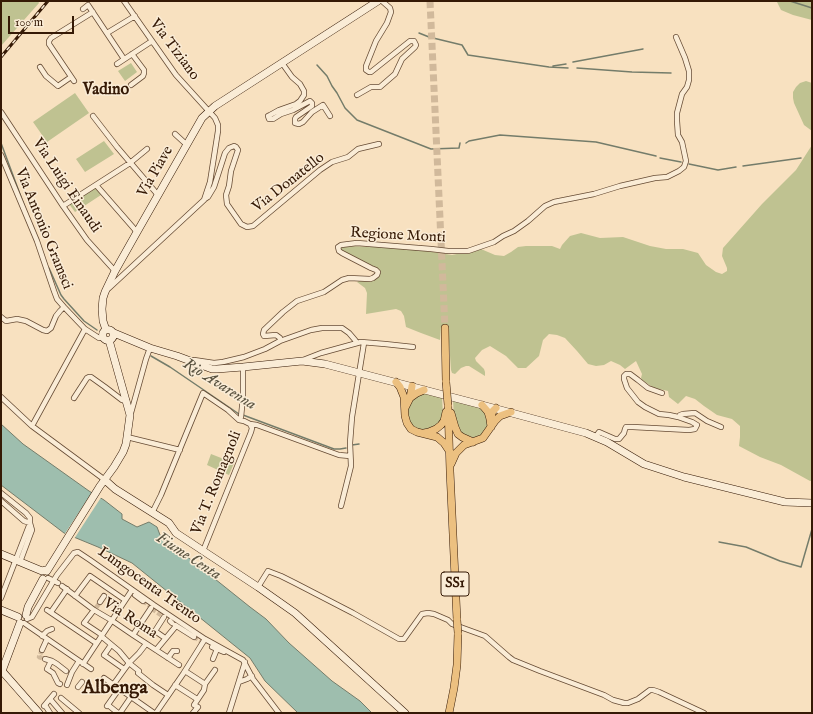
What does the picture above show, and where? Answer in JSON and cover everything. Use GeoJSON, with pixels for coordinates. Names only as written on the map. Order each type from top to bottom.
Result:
{"type":"FeatureCollection","features":[{"type":"Feature","properties":{"kind":"main road","name":"Via Piave"},"geometry":{"type":"LineString","coordinates":[[106,330],[103,321],[102,309],[105,292],[115,271],[202,118],[215,106],[371,3],[378,1]]}},
{"type":"Feature","properties":{"kind":"main road","name":"SS1"},"geometry":{"type":"LineString","coordinates":[[445,328],[446,382],[458,633],[457,665],[449,713]]}},
{"type":"Feature","properties":{"kind":"main road"},"geometry":{"type":"LineString","coordinates":[[41,710],[1,671],[28,607],[51,578],[62,547],[123,452],[130,415],[107,339],[103,333],[106,330],[110,329],[114,333],[150,348],[212,369],[302,361],[325,364],[359,372],[596,436],[644,464],[684,477],[785,502],[812,503]]}},
{"type":"Feature","properties":{"kind":"main road"},"geometry":{"type":"LineString","coordinates":[[107,339],[114,337],[114,333]]}},
{"type":"Feature","properties":{"kind":"main road"},"geometry":{"type":"LineString","coordinates":[[396,382],[407,397]]}},
{"type":"Feature","properties":{"kind":"main road"},"geometry":{"type":"LineString","coordinates":[[412,386],[409,388],[405,408],[407,423],[411,429],[437,437],[444,443],[450,452]]}},
{"type":"Feature","properties":{"kind":"main road"},"geometry":{"type":"LineString","coordinates":[[407,397],[424,390]]}},
{"type":"Feature","properties":{"kind":"main road"},"geometry":{"type":"LineString","coordinates":[[482,404],[488,412],[492,422]]}},
{"type":"Feature","properties":{"kind":"main road"},"geometry":{"type":"LineString","coordinates":[[422,433],[429,432],[441,425],[444,421],[448,405]]}},
{"type":"Feature","properties":{"kind":"main road"},"geometry":{"type":"LineString","coordinates":[[448,405],[458,434],[474,442]]}},
{"type":"Feature","properties":{"kind":"main road"},"geometry":{"type":"LineString","coordinates":[[492,422],[493,411],[496,408]]}},
{"type":"Feature","properties":{"kind":"main road"},"geometry":{"type":"LineString","coordinates":[[450,466],[456,453],[464,445],[483,438],[492,422],[500,416],[511,412]]}},
{"type":"Feature","properties":{"kind":"main road"},"geometry":{"type":"LineString","coordinates":[[105,480],[115,489],[169,523],[176,533],[296,613],[405,713]]}},
{"type":"Feature","properties":{"kind":"main road"},"geometry":{"type":"LineString","coordinates":[[1,554],[51,578]]}},
{"type":"Feature","properties":{"kind":"main road"},"geometry":{"type":"LineString","coordinates":[[1,610],[23,619]]}},
{"type":"Feature","properties":{"kind":"street","name":"Via Tiziano"},"geometry":{"type":"LineString","coordinates":[[124,1],[176,75],[215,118],[218,125],[210,182],[204,200]]}},
{"type":"Feature","properties":{"kind":"street"},"geometry":{"type":"LineString","coordinates":[[357,95],[371,88],[380,87],[395,74],[402,59],[416,46],[414,41],[410,41],[371,72],[366,70],[366,66],[376,40],[387,24],[391,12],[390,8],[382,1]]}},
{"type":"Feature","properties":{"kind":"street"},"geometry":{"type":"LineString","coordinates":[[82,8],[88,5],[124,59]]}},
{"type":"Feature","properties":{"kind":"street"},"geometry":{"type":"LineString","coordinates":[[40,67],[46,76],[58,86],[73,79],[49,41],[51,38],[93,12]]}},
{"type":"Feature","properties":{"kind":"street"},"geometry":{"type":"LineString","coordinates":[[107,33],[135,16]]}},
{"type":"Feature","properties":{"kind":"street","name":"Regione Monti"},"geometry":{"type":"LineString","coordinates":[[280,340],[280,338],[276,336],[264,336],[264,330],[297,302],[324,292],[342,280],[350,278],[373,278],[377,275],[378,272],[376,270],[339,251],[338,247],[341,245],[357,243],[448,251],[468,251],[498,240],[514,231],[545,206],[554,202],[594,194],[620,186],[675,174],[684,167],[686,160],[682,142],[678,135],[677,113],[682,94],[687,87],[689,80],[689,71],[676,37]]}},
{"type":"Feature","properties":{"kind":"street"},"geometry":{"type":"LineString","coordinates":[[117,64],[152,41]]}},
{"type":"Feature","properties":{"kind":"street"},"geometry":{"type":"LineString","coordinates":[[131,85],[143,76],[144,73],[144,70],[132,54]]}},
{"type":"Feature","properties":{"kind":"street"},"geometry":{"type":"LineString","coordinates":[[282,63],[292,77],[300,84],[304,91],[304,95],[296,104],[268,116],[269,119],[293,110],[310,101],[312,102],[312,106],[296,117],[294,119],[295,122],[299,124],[303,122],[312,112],[323,105],[330,116]]}},
{"type":"Feature","properties":{"kind":"street","name":"Via Luigi Einaudi"},"geometry":{"type":"LineString","coordinates":[[1,112],[87,240],[115,271]]}},
{"type":"Feature","properties":{"kind":"street"},"geometry":{"type":"LineString","coordinates":[[93,116],[130,163],[158,195]]}},
{"type":"Feature","properties":{"kind":"street"},"geometry":{"type":"LineString","coordinates":[[175,134],[187,145]]}},
{"type":"Feature","properties":{"kind":"street","name":"Via Donatello"},"geometry":{"type":"LineString","coordinates":[[204,200],[208,197],[214,186],[225,153],[229,148],[234,146],[238,150],[231,171],[226,195],[227,204],[241,224],[247,227],[253,226],[320,170],[332,162],[348,157],[358,149],[379,144]]}},
{"type":"Feature","properties":{"kind":"street"},"geometry":{"type":"LineString","coordinates":[[63,206],[130,163],[147,149]]}},
{"type":"Feature","properties":{"kind":"street","name":"Via Antonio Gramsci"},"geometry":{"type":"LineString","coordinates":[[1,155],[38,241],[57,299],[85,329],[99,338],[107,339]]}},
{"type":"Feature","properties":{"kind":"street"},"geometry":{"type":"LineString","coordinates":[[96,185],[137,232]]}},
{"type":"Feature","properties":{"kind":"street"},"geometry":{"type":"LineString","coordinates":[[105,292],[204,200]]}},
{"type":"Feature","properties":{"kind":"street"},"geometry":{"type":"LineString","coordinates":[[1,325],[6,321],[17,319],[26,321],[47,331],[51,328],[56,316],[64,307]]}},
{"type":"Feature","properties":{"kind":"street"},"geometry":{"type":"LineString","coordinates":[[1,316],[6,321]]}},
{"type":"Feature","properties":{"kind":"street"},"geometry":{"type":"LineString","coordinates":[[190,361],[194,360],[214,363],[244,357],[265,349],[280,340],[322,328],[342,328],[349,333],[357,343]]}},
{"type":"Feature","properties":{"kind":"street"},"geometry":{"type":"LineString","coordinates":[[32,426],[85,329]]}},
{"type":"Feature","properties":{"kind":"street"},"geometry":{"type":"LineString","coordinates":[[302,361],[321,353],[357,343],[413,347]]}},
{"type":"Feature","properties":{"kind":"street"},"geometry":{"type":"LineString","coordinates":[[341,506],[351,466],[350,443],[352,417],[364,343]]}},
{"type":"Feature","properties":{"kind":"street"},"geometry":{"type":"LineString","coordinates":[[130,415],[150,348]]}},
{"type":"Feature","properties":{"kind":"street"},"geometry":{"type":"LineString","coordinates":[[241,417],[244,367]]}},
{"type":"Feature","properties":{"kind":"street"},"geometry":{"type":"LineString","coordinates":[[596,436],[599,432],[618,439],[624,433],[626,427],[688,430],[696,428],[695,424],[669,414],[660,414],[638,402],[627,388],[624,376],[626,374],[630,374],[648,388],[662,393]]}},
{"type":"Feature","properties":{"kind":"street"},"geometry":{"type":"LineString","coordinates":[[74,398],[89,376],[122,400],[127,401]]}},
{"type":"Feature","properties":{"kind":"street"},"geometry":{"type":"LineString","coordinates":[[152,513],[161,495],[203,393],[228,410],[239,420],[257,425],[339,455],[350,456]]}},
{"type":"Feature","properties":{"kind":"street"},"geometry":{"type":"LineString","coordinates":[[1,397],[32,426],[105,480]]}},
{"type":"Feature","properties":{"kind":"street"},"geometry":{"type":"LineString","coordinates":[[681,418],[680,415],[695,413],[707,421],[721,427]]}},
{"type":"Feature","properties":{"kind":"street","name":"Via T. Romagnoli"},"geometry":{"type":"LineString","coordinates":[[203,551],[251,432],[252,428],[250,424]]}},
{"type":"Feature","properties":{"kind":"street"},"geometry":{"type":"LineString","coordinates":[[127,437],[180,450]]}},
{"type":"Feature","properties":{"kind":"street"},"geometry":{"type":"LineString","coordinates":[[1,493],[30,518],[30,523],[18,561],[1,598]]}},
{"type":"Feature","properties":{"kind":"street"},"geometry":{"type":"LineString","coordinates":[[2,504],[24,521],[30,523]]}},
{"type":"Feature","properties":{"kind":"street","name":"Lungocenta Trento"},"geometry":{"type":"LineString","coordinates":[[51,578],[74,553],[78,552],[204,642],[245,662]]}},
{"type":"Feature","properties":{"kind":"street"},"geometry":{"type":"LineString","coordinates":[[258,587],[268,571],[296,583],[399,639],[404,639],[422,614],[434,614],[448,620],[452,624],[485,636],[513,660],[604,695],[613,700],[628,703],[638,699],[650,690],[653,690],[704,713]]}},
{"type":"Feature","properties":{"kind":"street"},"geometry":{"type":"LineString","coordinates":[[75,596],[90,576],[125,600]]}},
{"type":"Feature","properties":{"kind":"street"},"geometry":{"type":"LineString","coordinates":[[23,619],[32,617],[40,606],[51,578]]}},
{"type":"Feature","properties":{"kind":"street","name":"Via Roma"},"geometry":{"type":"LineString","coordinates":[[51,578],[75,596],[179,665]]}},
{"type":"Feature","properties":{"kind":"street"},"geometry":{"type":"LineString","coordinates":[[100,602],[109,589]]}},
{"type":"Feature","properties":{"kind":"street"},"geometry":{"type":"LineString","coordinates":[[68,590],[49,611],[96,643]]}},
{"type":"Feature","properties":{"kind":"street"},"geometry":{"type":"LineString","coordinates":[[67,685],[69,673],[81,662],[96,643],[132,592],[143,601]]}},
{"type":"Feature","properties":{"kind":"street"},"geometry":{"type":"LineString","coordinates":[[133,635],[152,608]]}},
{"type":"Feature","properties":{"kind":"street"},"geometry":{"type":"LineString","coordinates":[[95,609],[84,623],[119,652],[139,672],[138,673],[153,685],[170,693]]}},
{"type":"Feature","properties":{"kind":"street"},"geometry":{"type":"LineString","coordinates":[[164,617],[155,631],[165,638]]}},
{"type":"Feature","properties":{"kind":"street"},"geometry":{"type":"LineString","coordinates":[[23,619],[42,636],[91,669]]}},
{"type":"Feature","properties":{"kind":"street"},"geometry":{"type":"LineString","coordinates":[[156,650],[173,624],[194,637]]}},
{"type":"Feature","properties":{"kind":"street"},"geometry":{"type":"LineString","coordinates":[[42,636],[47,631],[52,629]]}},
{"type":"Feature","properties":{"kind":"street"},"geometry":{"type":"LineString","coordinates":[[42,650],[47,639]]}},
{"type":"Feature","properties":{"kind":"street"},"geometry":{"type":"LineString","coordinates":[[104,678],[156,713],[204,642]]}},
{"type":"Feature","properties":{"kind":"street"},"geometry":{"type":"LineString","coordinates":[[113,684],[146,644]]}},
{"type":"Feature","properties":{"kind":"street"},"geometry":{"type":"LineString","coordinates":[[111,645],[105,657],[124,669]]}},
{"type":"Feature","properties":{"kind":"street"},"geometry":{"type":"LineString","coordinates":[[213,658],[214,648],[224,652],[221,659]]}},
{"type":"Feature","properties":{"kind":"street"},"geometry":{"type":"LineString","coordinates":[[168,658],[173,651],[177,651]]}},
{"type":"Feature","properties":{"kind":"street"},"geometry":{"type":"LineString","coordinates":[[45,659],[57,664],[69,673]]}},
{"type":"Feature","properties":{"kind":"street"},"geometry":{"type":"LineString","coordinates":[[51,661],[47,669],[53,673],[60,684]]}},
{"type":"Feature","properties":{"kind":"street"},"geometry":{"type":"LineString","coordinates":[[245,662],[252,676],[279,713]]}},
{"type":"Feature","properties":{"kind":"street"},"geometry":{"type":"LineString","coordinates":[[229,713],[245,662]]}},
{"type":"Feature","properties":{"kind":"street"},"geometry":{"type":"LineString","coordinates":[[193,713],[194,705],[197,699],[204,690],[205,684],[215,670]]}},
{"type":"Feature","properties":{"kind":"street"},"geometry":{"type":"LineString","coordinates":[[185,671],[205,684]]}},
{"type":"Feature","properties":{"kind":"street"},"geometry":{"type":"LineString","coordinates":[[238,682],[252,676]]}},
{"type":"Feature","properties":{"kind":"street"},"geometry":{"type":"LineString","coordinates":[[78,687],[82,682]]}},
{"type":"Feature","properties":{"kind":"street"},"geometry":{"type":"LineString","coordinates":[[175,685],[197,699]]}},
{"type":"Feature","properties":{"kind":"street"},"geometry":{"type":"LineString","coordinates":[[119,689],[107,706],[119,713],[131,697]]}},
{"type":"Feature","properties":{"kind":"street"},"geometry":{"type":"LineString","coordinates":[[50,713],[41,710],[54,694]]}},
{"type":"Feature","properties":{"kind":"street"},"geometry":{"type":"LineString","coordinates":[[61,698],[79,713]]}},
{"type":"Feature","properties":{"kind":"street"},"geometry":{"type":"LineString","coordinates":[[50,699],[62,713]]}},
{"type":"Feature","properties":{"kind":"green space"},"geometry":{"type":"Polygon","coordinates":[[[1,1],[38,1],[39,3],[1,46],[1,1]]]}},
{"type":"Feature","properties":{"kind":"green space"},"geometry":{"type":"Polygon","coordinates":[[[775,1],[812,1],[812,20],[781,10],[775,1]]]}},
{"type":"Feature","properties":{"kind":"green space"},"geometry":{"type":"Polygon","coordinates":[[[131,63],[137,72],[125,81],[118,71],[131,63]]]}},
{"type":"Feature","properties":{"kind":"green space"},"geometry":{"type":"Polygon","coordinates":[[[806,81],[812,83],[812,131],[804,125],[793,98],[793,92],[796,87],[800,83],[806,81]]]}},
{"type":"Feature","properties":{"kind":"green space"},"geometry":{"type":"Polygon","coordinates":[[[75,93],[89,113],[47,142],[33,122],[75,93]]]}},
{"type":"Feature","properties":{"kind":"green space"},"geometry":{"type":"Polygon","coordinates":[[[104,141],[114,154],[85,172],[76,159],[104,141]]]}},
{"type":"Feature","properties":{"kind":"green space"},"geometry":{"type":"Polygon","coordinates":[[[812,145],[812,481],[739,446],[740,426],[732,419],[717,415],[695,399],[686,396],[678,404],[669,397],[668,391],[654,388],[642,380],[642,374],[636,361],[625,369],[611,361],[604,365],[596,366],[588,364],[565,338],[557,335],[549,334],[543,340],[539,356],[526,368],[518,368],[506,356],[490,346],[482,350],[475,358],[484,369],[485,376],[469,366],[461,368],[455,374],[452,373],[448,327],[441,327],[440,340],[406,327],[404,316],[401,311],[396,309],[366,314],[367,293],[365,288],[357,282],[361,280],[374,280],[379,277],[380,270],[344,253],[341,249],[343,246],[380,247],[420,250],[452,255],[481,249],[495,255],[504,256],[518,247],[526,246],[552,246],[560,249],[570,236],[581,233],[600,238],[623,237],[650,246],[666,249],[683,249],[698,253],[706,265],[722,274],[727,271],[722,256],[723,248],[762,204],[796,170],[812,145]]]}},
{"type":"Feature","properties":{"kind":"green space"},"geometry":{"type":"Polygon","coordinates":[[[95,187],[101,195],[75,212],[69,204],[95,187]]]}},
{"type":"Feature","properties":{"kind":"green space"},"geometry":{"type":"Polygon","coordinates":[[[424,393],[442,397],[443,414],[441,421],[437,426],[423,431],[416,429],[407,418],[409,404],[413,398],[424,393]]]}},
{"type":"Feature","properties":{"kind":"green space"},"geometry":{"type":"Polygon","coordinates":[[[453,400],[479,407],[484,410],[489,425],[483,434],[474,438],[459,432],[454,418],[453,400]]]}},
{"type":"Feature","properties":{"kind":"green space"},"geometry":{"type":"Polygon","coordinates":[[[211,454],[234,463],[229,475],[207,465],[211,454]]]}},
{"type":"Feature","properties":{"kind":"shaded area"},"geometry":{"type":"Polygon","coordinates":[[[1,424],[23,444],[122,514],[122,519],[137,527],[149,522],[157,527],[160,535],[266,619],[289,643],[332,681],[360,701],[372,713],[298,713],[265,681],[250,658],[132,563],[64,533],[1,485],[1,424]]]}},
{"type":"Feature","properties":{"kind":"pier"},"geometry":{"type":"Polygon","coordinates":[[[93,491],[102,496],[74,539],[64,535],[93,491]]]}},
{"type":"Feature","properties":{"kind":"waterway"},"geometry":{"type":"LineString","coordinates":[[790,1],[812,8]]}},
{"type":"Feature","properties":{"kind":"waterway"},"geometry":{"type":"LineString","coordinates":[[419,33],[462,45],[468,55],[549,67],[568,68]]}},
{"type":"Feature","properties":{"kind":"waterway"},"geometry":{"type":"LineString","coordinates":[[573,62],[643,49]]}},
{"type":"Feature","properties":{"kind":"waterway"},"geometry":{"type":"LineString","coordinates":[[553,66],[566,64]]}},
{"type":"Feature","properties":{"kind":"waterway"},"geometry":{"type":"LineString","coordinates":[[317,65],[327,76],[345,108],[357,120],[431,149],[459,148],[460,143]]}},
{"type":"Feature","properties":{"kind":"waterway"},"geometry":{"type":"LineString","coordinates":[[577,68],[671,73]]}},
{"type":"Feature","properties":{"kind":"waterway"},"geometry":{"type":"LineString","coordinates":[[466,143],[469,141],[500,135],[596,142],[656,156]]}},
{"type":"Feature","properties":{"kind":"waterway","name":"Rio Avarenna"},"geometry":{"type":"LineString","coordinates":[[1,143],[24,205]]}},
{"type":"Feature","properties":{"kind":"waterway"},"geometry":{"type":"LineString","coordinates":[[660,158],[681,162]]}},
{"type":"Feature","properties":{"kind":"waterway"},"geometry":{"type":"LineString","coordinates":[[743,166],[801,158]]}},
{"type":"Feature","properties":{"kind":"waterway"},"geometry":{"type":"LineString","coordinates":[[689,164],[718,170],[736,167]]}},
{"type":"Feature","properties":{"kind":"waterway","name":"Rio Avarenna"},"geometry":{"type":"LineString","coordinates":[[49,268],[64,299],[84,321],[97,330]]}},
{"type":"Feature","properties":{"kind":"waterway","name":"Rio Avarenna"},"geometry":{"type":"LineString","coordinates":[[151,356],[170,367],[239,414]]}},
{"type":"Feature","properties":{"kind":"waterway","name":"Rio Avarenna"},"geometry":{"type":"LineString","coordinates":[[243,415],[334,449],[346,448]]}},
{"type":"Feature","properties":{"kind":"waterway","name":"Rio Avarenna"},"geometry":{"type":"LineString","coordinates":[[352,445],[359,444]]}},
{"type":"Feature","properties":{"kind":"waterway","name":"Rio Avarenna"},"geometry":{"type":"LineString","coordinates":[[719,542],[746,547],[780,561],[801,567],[812,529]]}},
{"type":"Feature","properties":{"kind":"tunnel"},"geometry":{"type":"LineString","coordinates":[[430,1],[445,328]]}},
{"type":"Feature","properties":{"kind":"tunnel"},"geometry":{"type":"LineString","coordinates":[[143,601],[151,607]]}},
{"type":"Feature","properties":{"kind":"tunnel"},"geometry":{"type":"LineString","coordinates":[[96,608],[100,602]]}},
{"type":"Feature","properties":{"kind":"tunnel"},"geometry":{"type":"LineString","coordinates":[[152,609],[164,617]]}},
{"type":"Feature","properties":{"kind":"tunnel"},"geometry":{"type":"LineString","coordinates":[[194,637],[202,642]]}},
{"type":"Feature","properties":{"kind":"tunnel"},"geometry":{"type":"LineString","coordinates":[[42,650],[39,657],[45,659]]}},
{"type":"Feature","properties":{"kind":"railway"},"geometry":{"type":"LineString","coordinates":[[1,57],[48,1]]}},
{"type":"Feature","properties":{"kind":"district","name":"Vadino"},"geometry":{"type":"Point","coordinates":[106,91]}},
{"type":"Feature","properties":{"kind":"district","name":"Albenga"},"geometry":{"type":"Point","coordinates":[115,689]}},
{"type":"Feature","properties":{"kind":"water label","name":"Fiume Centa"},"geometry":{"type":"Point","coordinates":[188,557]}}]}
